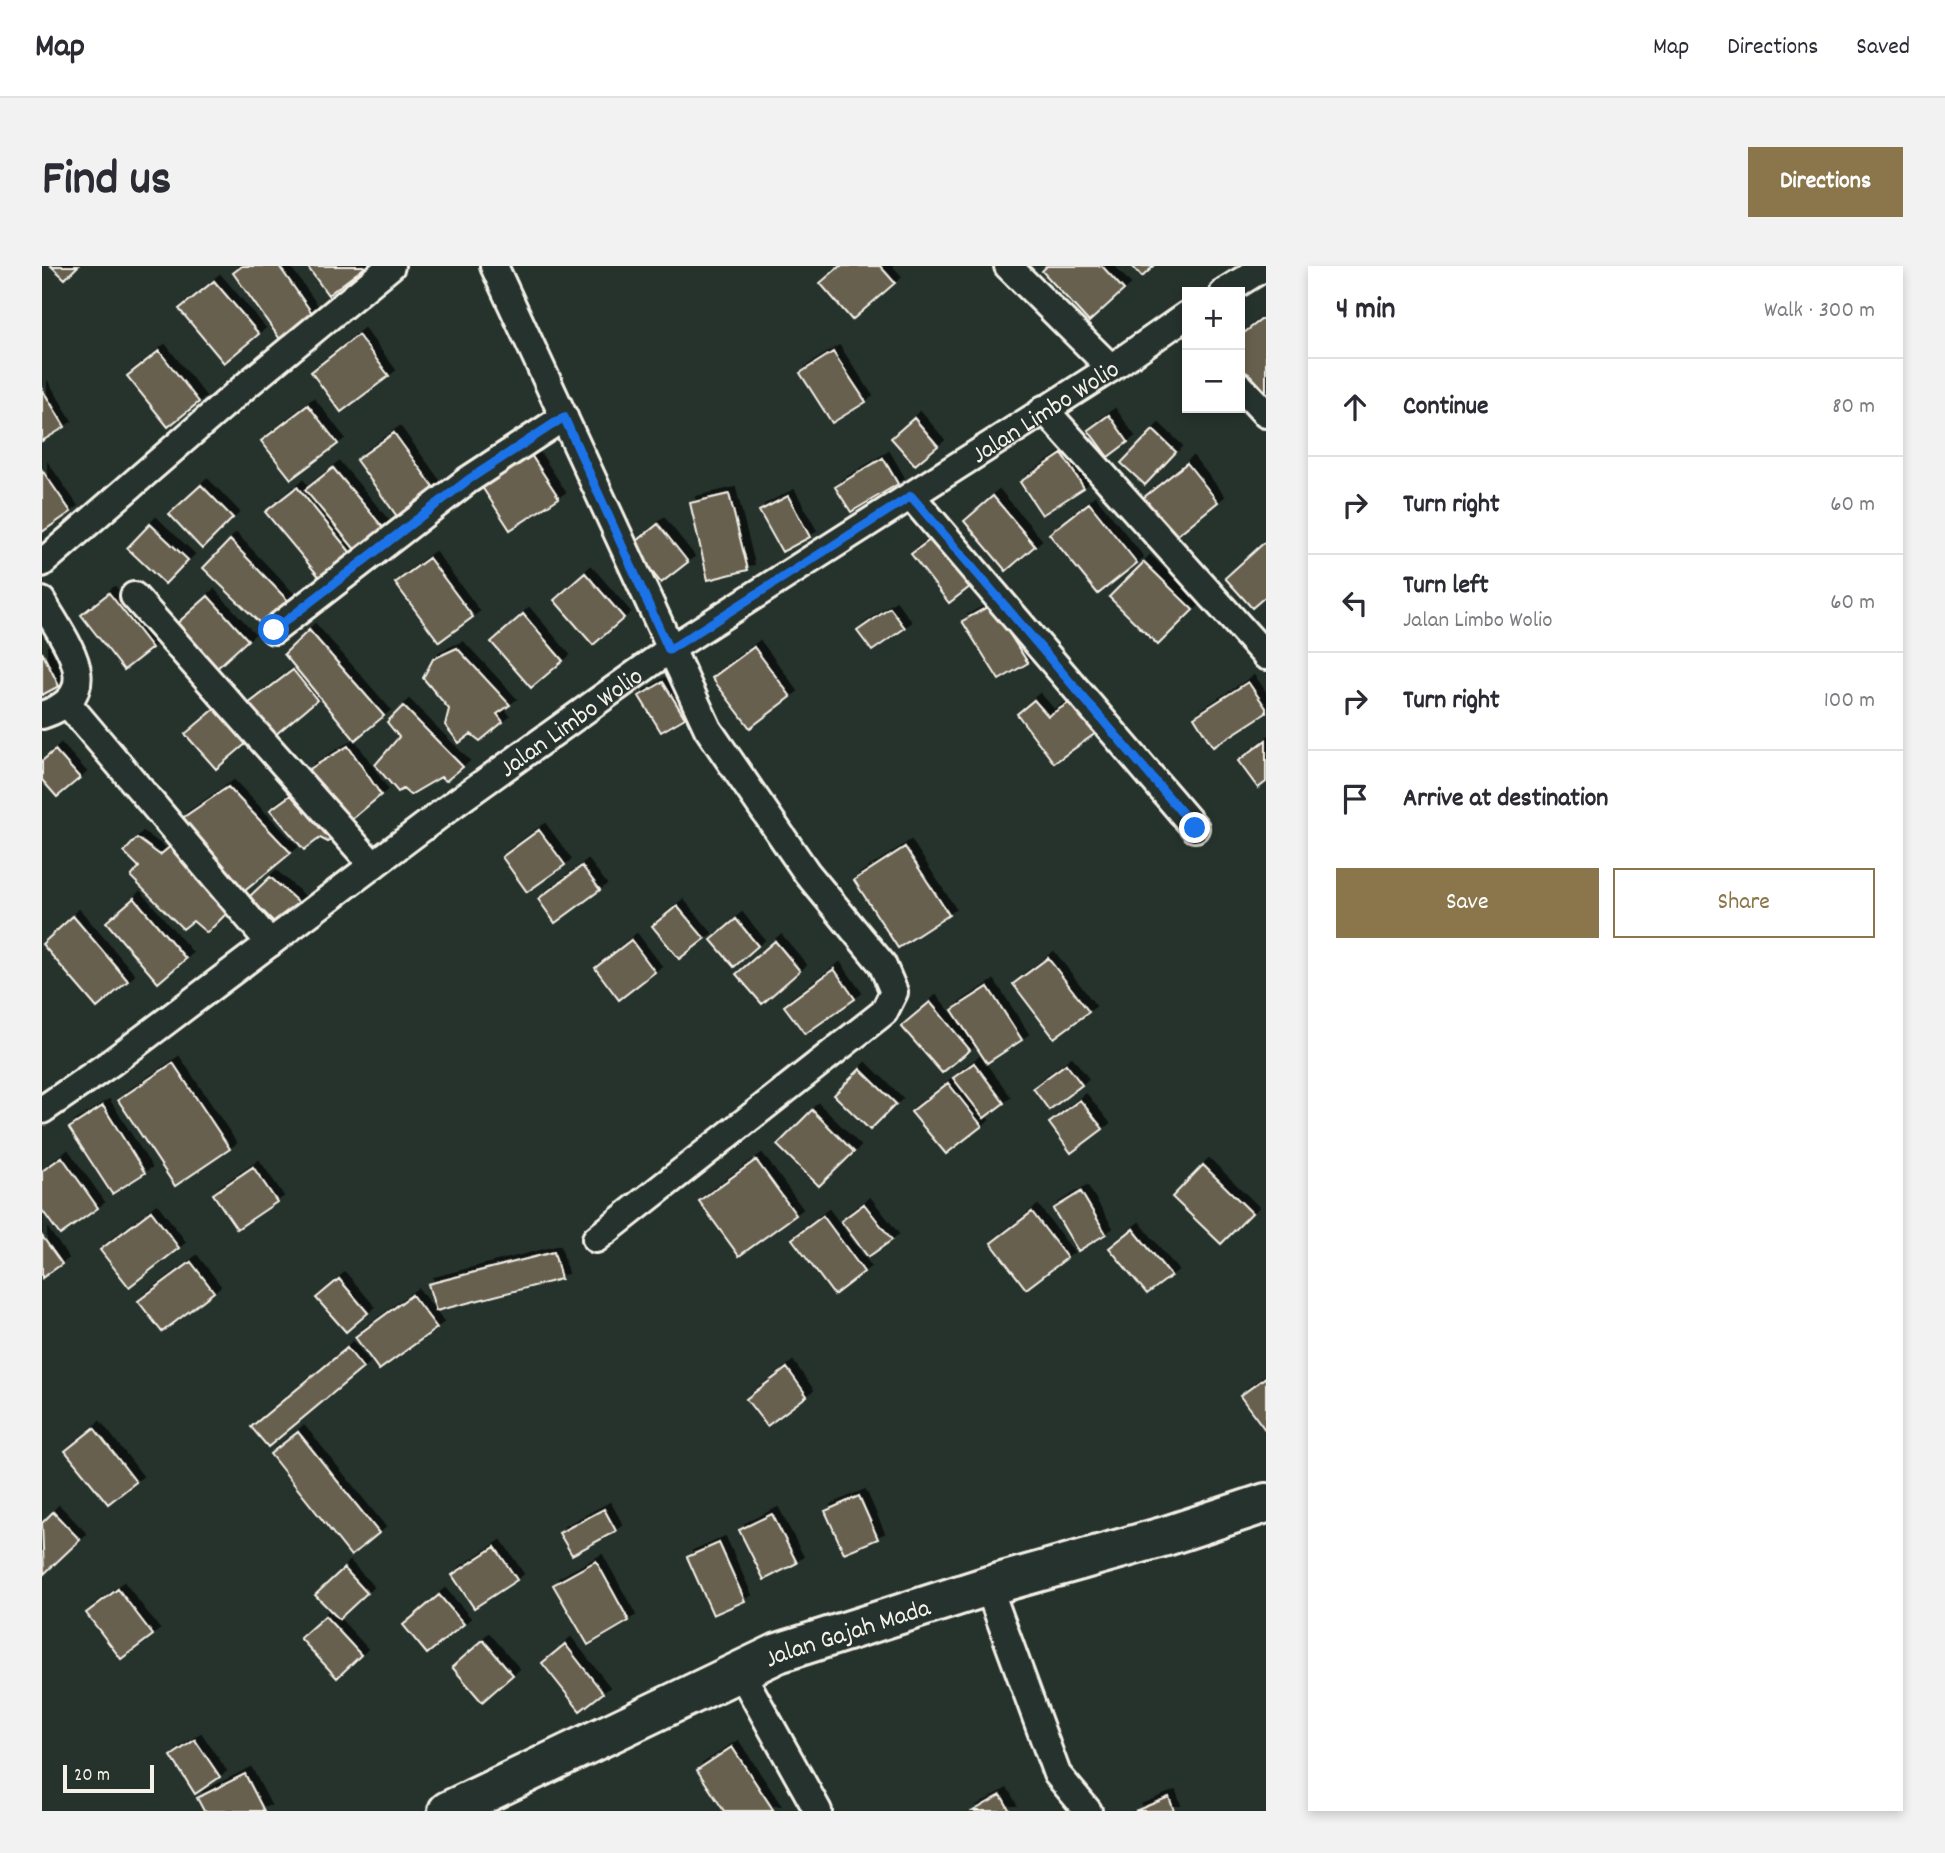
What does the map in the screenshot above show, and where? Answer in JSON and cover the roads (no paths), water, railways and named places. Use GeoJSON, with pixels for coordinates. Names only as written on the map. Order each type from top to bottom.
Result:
{"type":"FeatureCollection","features":[{"type":"Feature","properties":{"kind":"highway","name":"Jalan Gajah Mada"},"geometry":{"type":"LineString","coordinates":[[448,1811],[740,1671],[808,1642],[988,1586],[1166,1536],[1266,1503]]}},
{"type":"Feature","properties":{"kind":"street"},"geometry":{"type":"LineString","coordinates":[[42,563],[249,383],[391,266]]}},
{"type":"Feature","properties":{"kind":"street"},"geometry":{"type":"LineString","coordinates":[[494,266],[669,650],[708,729],[807,873],[882,964],[894,992],[884,1012],[596,1239]]}},
{"type":"Feature","properties":{"kind":"street"},"geometry":{"type":"LineString","coordinates":[[1008,266],[1111,368]]}},
{"type":"Feature","properties":{"kind":"street"},"geometry":{"type":"LineString","coordinates":[[1232,287],[1262,267]]}},
{"type":"Feature","properties":{"kind":"street","name":"Jalan Limbo Wolio"},"geometry":{"type":"LineString","coordinates":[[42,1110],[113,1062],[373,865],[669,650],[1182,323]]}},
{"type":"Feature","properties":{"kind":"street"},"geometry":{"type":"LineString","coordinates":[[1245,391],[1266,414]]}},
{"type":"Feature","properties":{"kind":"street"},"geometry":{"type":"LineString","coordinates":[[1044,409],[1266,656]]}},
{"type":"Feature","properties":{"kind":"street"},"geometry":{"type":"LineString","coordinates":[[274,630],[468,480],[564,417]]}},
{"type":"Feature","properties":{"kind":"street"},"geometry":{"type":"LineString","coordinates":[[911,496],[1195,828]]}},
{"type":"Feature","properties":{"kind":"street"},"geometry":{"type":"LineString","coordinates":[[134,596],[373,865]]}},
{"type":"Feature","properties":{"kind":"street"},"geometry":{"type":"LineString","coordinates":[[42,601],[78,673],[79,688],[68,704],[42,715]]}},
{"type":"Feature","properties":{"kind":"street"},"geometry":{"type":"LineString","coordinates":[[68,704],[270,943]]}},
{"type":"Feature","properties":{"kind":"street"},"geometry":{"type":"LineString","coordinates":[[988,1586],[1031,1696],[1049,1754],[1058,1774],[1088,1811]]}},
{"type":"Feature","properties":{"kind":"street"},"geometry":{"type":"LineString","coordinates":[[740,1671],[818,1811]]}}]}
